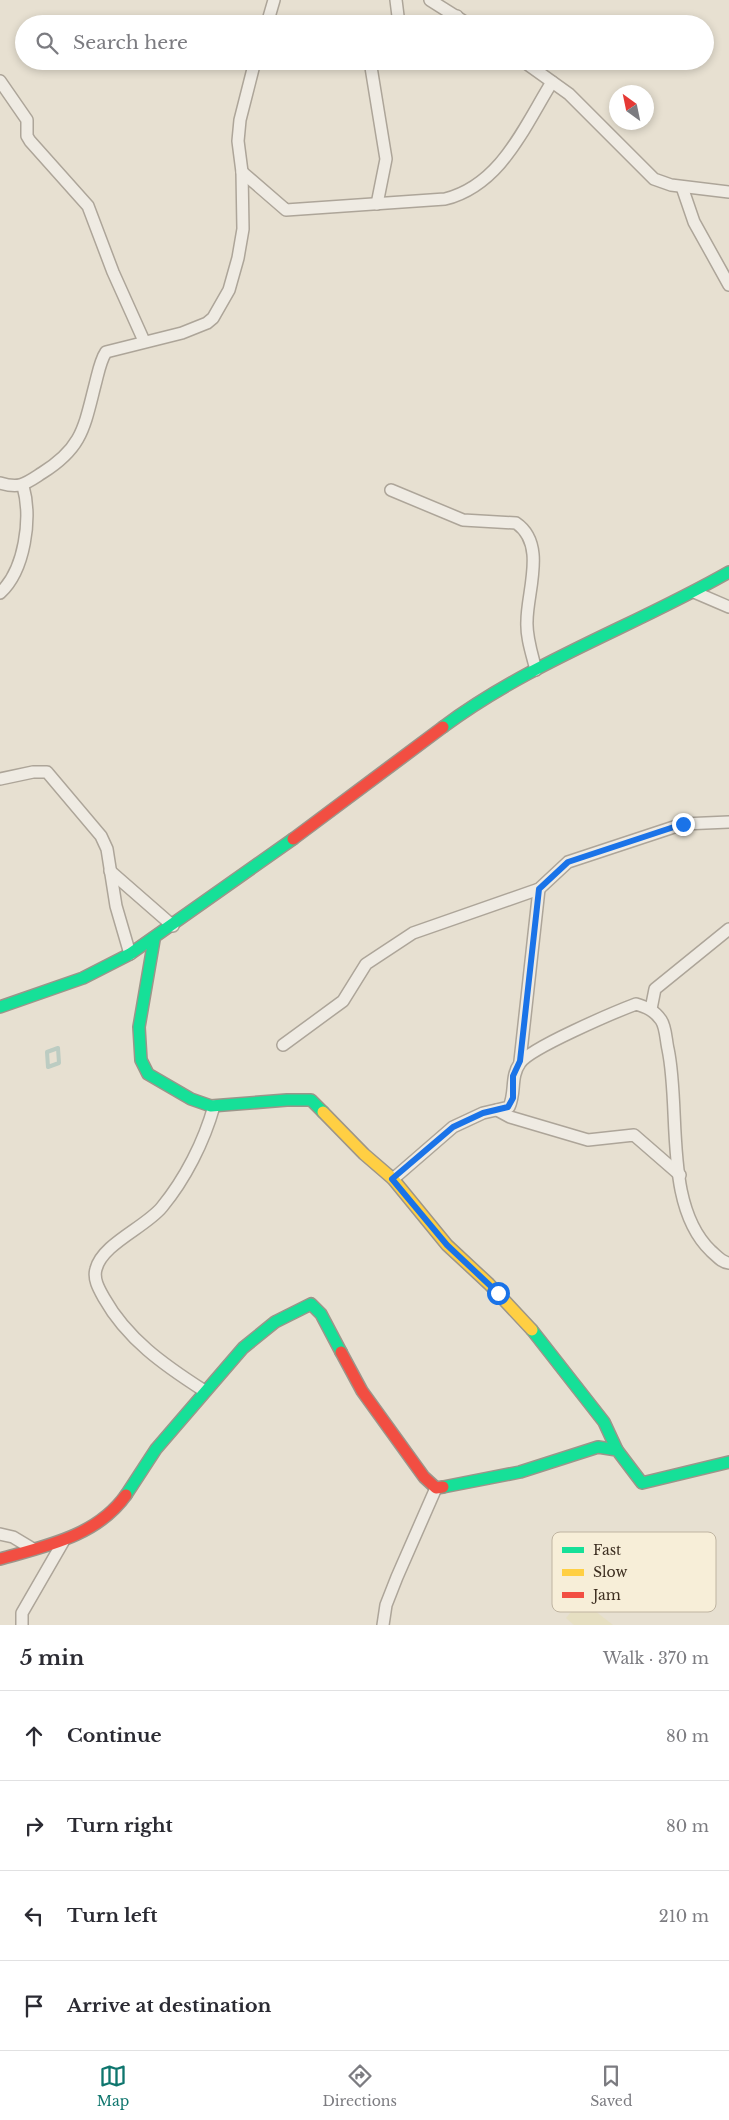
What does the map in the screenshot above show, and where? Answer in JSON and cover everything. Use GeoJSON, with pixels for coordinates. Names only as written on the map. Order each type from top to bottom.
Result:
{"type":"FeatureCollection","features":[{"type":"Feature","properties":{"kind":"street"},"geometry":{"type":"LineString","coordinates":[[270,15],[274,0]]}},
{"type":"Feature","properties":{"kind":"street"},"geometry":{"type":"LineString","coordinates":[[396,0],[398,15]]}},
{"type":"Feature","properties":{"kind":"street"},"geometry":{"type":"LineString","coordinates":[[430,0],[455,15]]}},
{"type":"Feature","properties":{"kind":"street"},"geometry":{"type":"LineString","coordinates":[[0,483],[11,486],[23,486],[56,463],[80,438],[100,365],[106,352],[182,333],[207,323],[213,318],[229,290],[238,258],[243,229],[242,172],[238,141],[240,120],[253,70]]}},
{"type":"Feature","properties":{"kind":"street"},"geometry":{"type":"LineString","coordinates":[[371,70],[386,159],[377,204]]}},
{"type":"Feature","properties":{"kind":"street"},"geometry":{"type":"LineString","coordinates":[[536,70],[569,94],[646,173],[662,184],[729,192]]}},
{"type":"Feature","properties":{"kind":"street"},"geometry":{"type":"LineString","coordinates":[[0,81],[27,120],[27,136],[30,141],[88,206],[113,272],[144,341]]}},
{"type":"Feature","properties":{"kind":"street"},"geometry":{"type":"LineString","coordinates":[[242,172],[286,210],[445,199],[478,186],[503,161],[552,82]]}},
{"type":"Feature","properties":{"kind":"street"},"geometry":{"type":"LineString","coordinates":[[682,187],[694,222],[729,285]]}},
{"type":"Feature","properties":{"kind":"street"},"geometry":{"type":"LineString","coordinates":[[0,594],[14,574],[21,552],[27,518],[27,502],[23,486]]}},
{"type":"Feature","properties":{"kind":"street"},"geometry":{"type":"LineString","coordinates":[[391,490],[463,520],[516,523],[522,527],[530,539],[532,548],[532,580],[527,630],[536,670]]}},
{"type":"Feature","properties":{"kind":"street"},"geometry":{"type":"LineString","coordinates":[[0,1007],[83,978],[154,940],[467,709],[536,670],[694,592],[729,572]]}},
{"type":"Feature","properties":{"kind":"street"},"geometry":{"type":"LineString","coordinates":[[694,592],[729,607]]}},
{"type":"Feature","properties":{"kind":"street"},"geometry":{"type":"LineString","coordinates":[[0,779],[33,772],[47,772],[101,836],[107,849],[116,906],[130,954]]}},
{"type":"Feature","properties":{"kind":"street"},"geometry":{"type":"LineString","coordinates":[[283,1045],[343,1001],[366,964],[413,933],[539,889],[568,862],[683,824],[729,822]]}},
{"type":"Feature","properties":{"kind":"street"},"geometry":{"type":"LineString","coordinates":[[110,871],[174,926]]}},
{"type":"Feature","properties":{"kind":"street"},"geometry":{"type":"LineString","coordinates":[[392,1179],[453,1127],[483,1113],[508,1107],[513,1098],[513,1076],[520,1061],[539,889]]}},
{"type":"Feature","properties":{"kind":"street"},"geometry":{"type":"LineString","coordinates":[[651,1009],[655,989],[729,929]]}},
{"type":"Feature","properties":{"kind":"street"},"geometry":{"type":"LineString","coordinates":[[154,940],[143,999],[138,1049],[139,1061],[146,1073],[197,1102],[214,1106],[294,1098],[311,1100],[364,1154],[392,1179],[447,1245],[489,1284],[536,1334],[604,1422],[617,1450],[642,1483],[729,1462]]}},
{"type":"Feature","properties":{"kind":"street"},"geometry":{"type":"LineString","coordinates":[[520,1061],[552,1042],[636,1004],[651,1009],[662,1021],[671,1061],[681,1189],[701,1241],[723,1262],[729,1264]]}},
{"type":"Feature","properties":{"kind":"street"},"geometry":{"type":"LineString","coordinates":[[203,1390],[142,1347],[114,1314],[95,1278],[96,1268],[105,1255],[123,1238],[151,1218],[172,1193],[208,1130],[214,1106]]}},
{"type":"Feature","properties":{"kind":"street"},"geometry":{"type":"LineString","coordinates":[[498,1110],[510,1117],[588,1140],[634,1135],[680,1175]]}},
{"type":"Feature","properties":{"kind":"street"},"geometry":{"type":"LineString","coordinates":[[0,1559],[63,1542],[98,1522],[119,1505],[145,1463],[203,1390],[261,1331],[297,1308],[310,1304],[321,1314],[362,1391],[424,1477],[436,1488]]}},
{"type":"Feature","properties":{"kind":"street"},"geometry":{"type":"LineString","coordinates":[[436,1488],[520,1472],[598,1447],[617,1450]]}},
{"type":"Feature","properties":{"kind":"street"},"geometry":{"type":"LineString","coordinates":[[383,1625],[386,1604],[436,1488]]}},
{"type":"Feature","properties":{"kind":"street"},"geometry":{"type":"LineString","coordinates":[[0,1534],[13,1537],[34,1550]]}},
{"type":"Feature","properties":{"kind":"street"},"geometry":{"type":"LineString","coordinates":[[22,1625],[22,1613],[63,1542]]}},
{"type":"Feature","properties":{"kind":"shaded area"},"geometry":{"type":"Polygon","coordinates":[[[571,1612],[596,1612],[613,1625],[574,1625],[566,1618],[571,1612]]]}},
{"type":"Feature","properties":{"kind":"waterway"},"geometry":{"type":"LineString","coordinates":[[58,1048],[59,1063],[48,1067],[47,1052],[58,1048]]}},
{"type":"Feature","properties":{"kind":"traffic: fast"},"geometry":{"type":"LineString","coordinates":[[443,727],[511,683],[729,572]]}},
{"type":"Feature","properties":{"kind":"traffic: fast"},"geometry":{"type":"LineString","coordinates":[[0,1007],[83,978],[130,954],[293,839]]}},
{"type":"Feature","properties":{"kind":"traffic: fast"},"geometry":{"type":"LineString","coordinates":[[154,940],[139,1027],[141,1060],[148,1074],[191,1099],[211,1106],[311,1100],[323,1112]]}},
{"type":"Feature","properties":{"kind":"traffic: fast"},"geometry":{"type":"LineString","coordinates":[[126,1495],[156,1449],[243,1348],[275,1322],[311,1304],[321,1314],[341,1352]]}},
{"type":"Feature","properties":{"kind":"traffic: fast"},"geometry":{"type":"LineString","coordinates":[[532,1330],[604,1422],[617,1450]]}},
{"type":"Feature","properties":{"kind":"traffic: fast"},"geometry":{"type":"LineString","coordinates":[[443,1487],[520,1472],[598,1447],[617,1450],[642,1483],[729,1462]]}},
{"type":"Feature","properties":{"kind":"traffic: slow"},"geometry":{"type":"LineString","coordinates":[[323,1112],[364,1154],[393,1179],[447,1245],[489,1284],[532,1330]]}},
{"type":"Feature","properties":{"kind":"traffic: jam"},"geometry":{"type":"LineString","coordinates":[[293,839],[443,727]]}},
{"type":"Feature","properties":{"kind":"traffic: jam"},"geometry":{"type":"LineString","coordinates":[[341,1352],[362,1391],[424,1477],[436,1488],[443,1487]]}},
{"type":"Feature","properties":{"kind":"traffic: jam"},"geometry":{"type":"LineString","coordinates":[[0,1559],[52,1544],[86,1530],[114,1509],[126,1495]]}},
{"type":"Feature","properties":{"kind":"route"},"geometry":{"type":"LineString","coordinates":[[498,1293],[447,1245],[392,1179],[453,1127],[483,1113],[508,1107],[513,1098],[513,1076],[520,1061],[539,889],[568,862],[683,824]]}}]}
